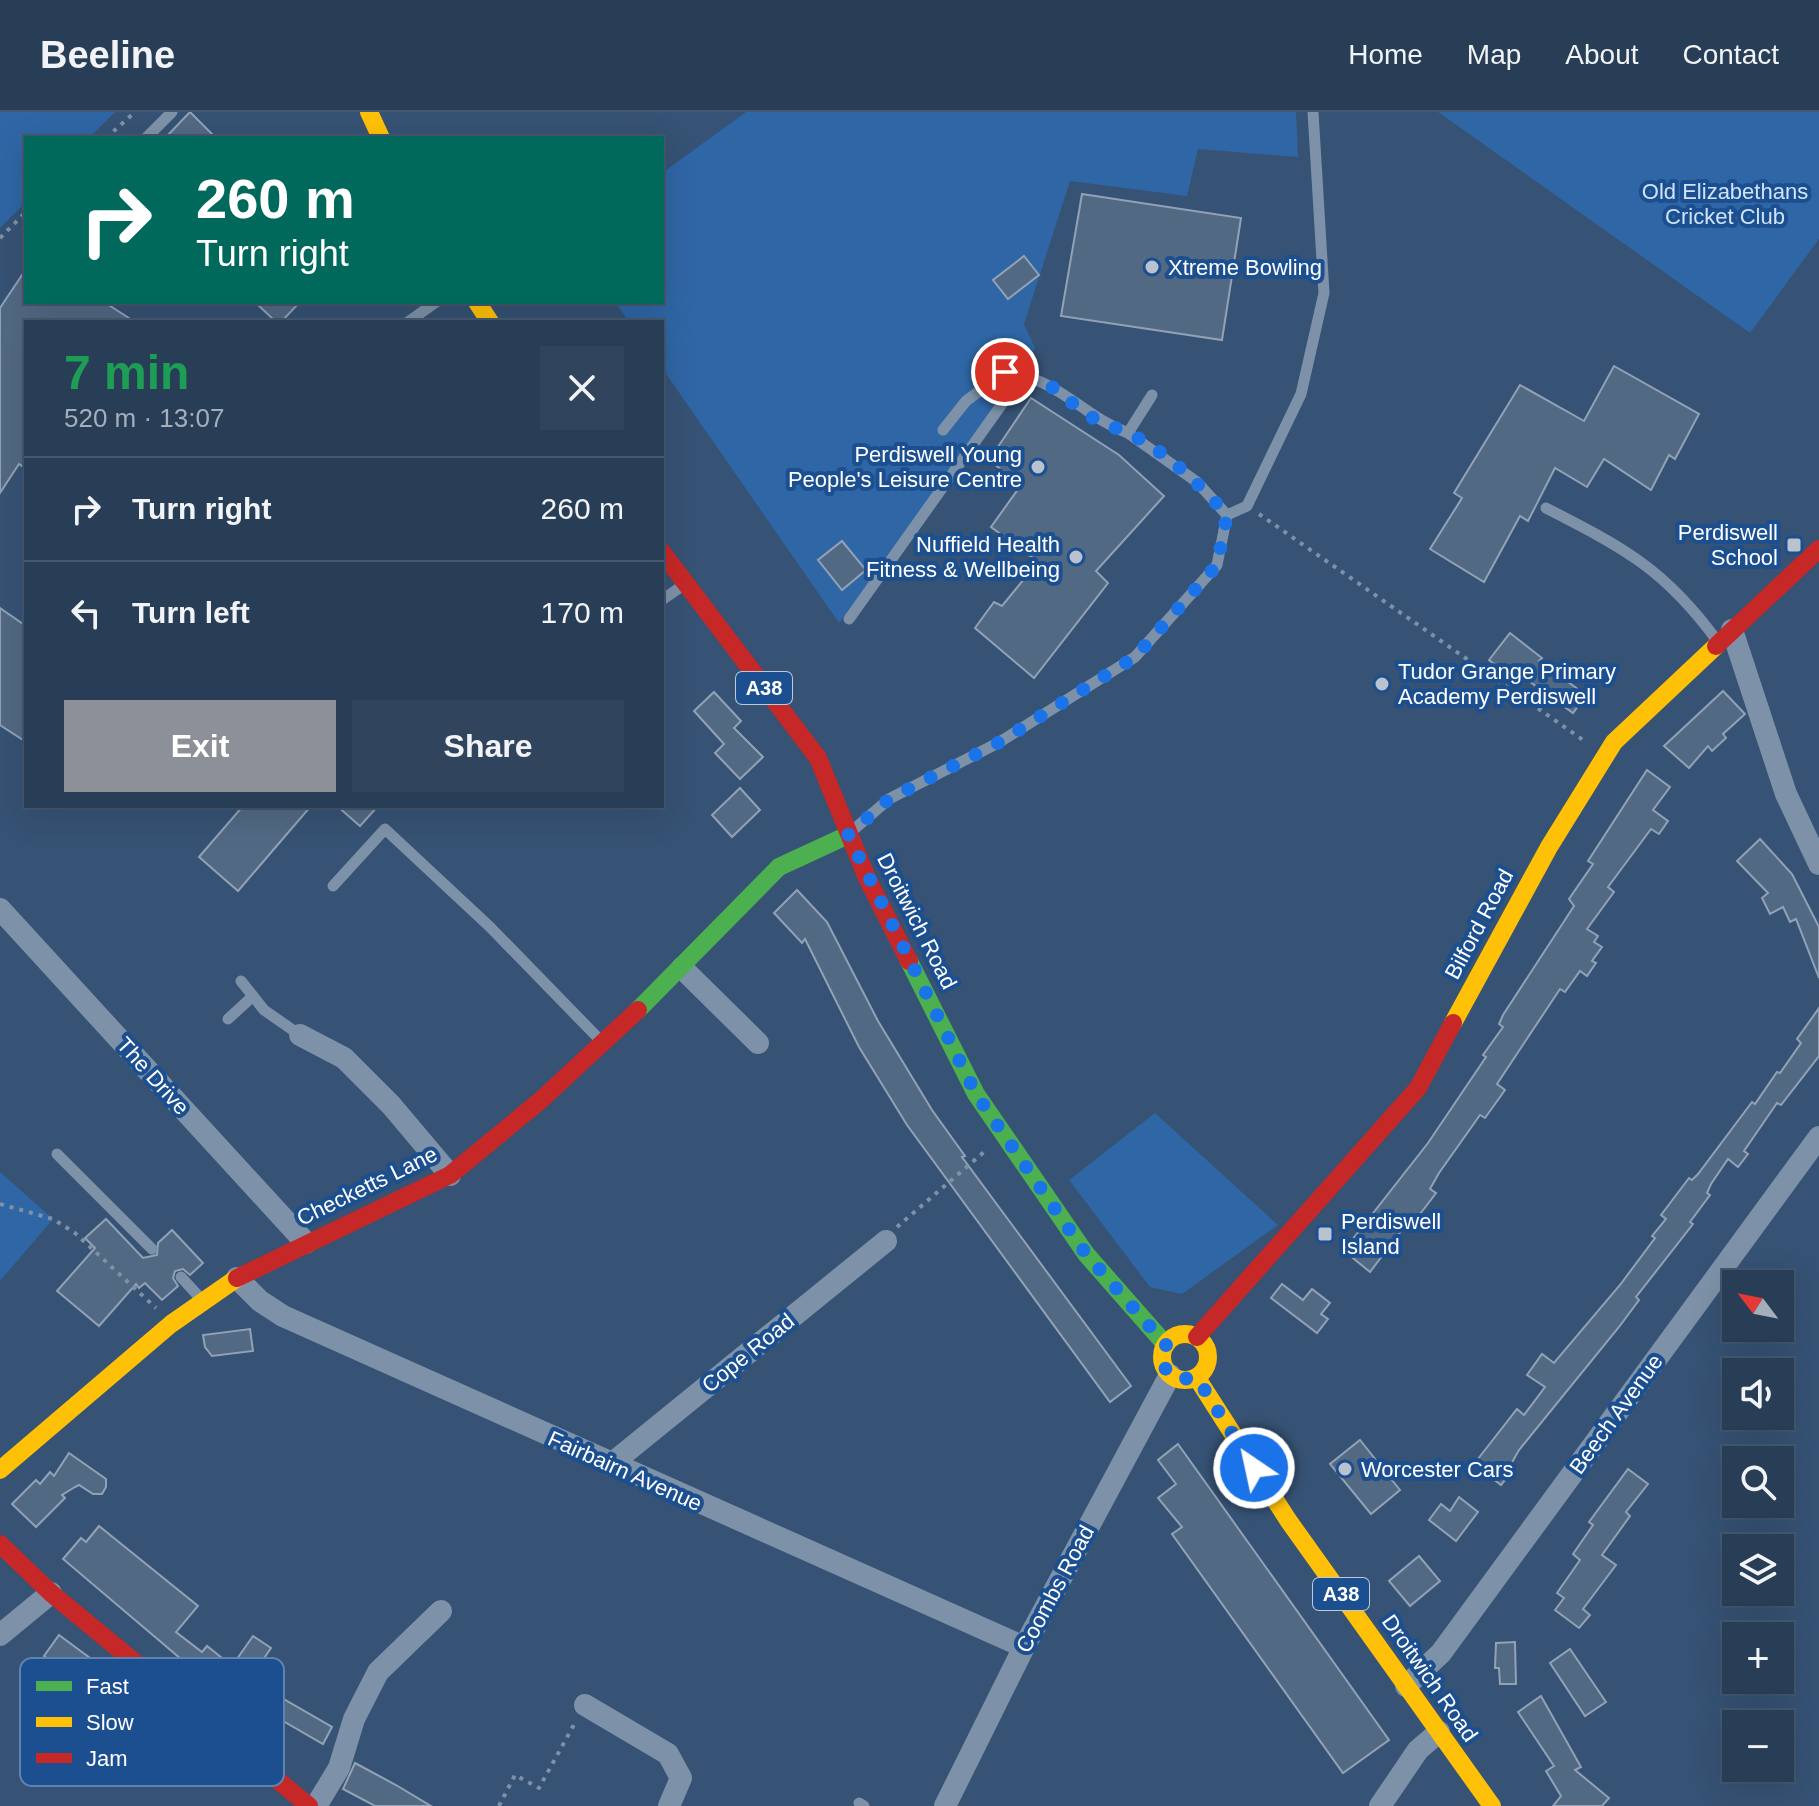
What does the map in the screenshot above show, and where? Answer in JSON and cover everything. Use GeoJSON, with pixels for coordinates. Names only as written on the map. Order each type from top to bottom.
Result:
{"type":"FeatureCollection","features":[{"type":"Feature","properties":{"kind":"main road"},"geometry":{"type":"LineString","coordinates":[[369,112],[380,136]]}},
{"type":"Feature","properties":{"kind":"main road","name":"Bilford Road"},"geometry":{"type":"LineString","coordinates":[[1197,1337],[1418,1088],[1549,847],[1604,755],[1819,549]]}},
{"type":"Feature","properties":{"kind":"main road","name":"Droitwich Road"},"geometry":{"type":"LineString","coordinates":[[664,555],[818,758],[848,835],[976,1094],[1086,1254],[1166,1345]]}},
{"type":"Feature","properties":{"kind":"main road","name":"Checketts Lane"},"geometry":{"type":"LineString","coordinates":[[0,1470],[171,1324],[237,1278],[450,1175],[541,1100],[603,1042],[682,968],[779,867],[848,835]]}},
{"type":"Feature","properties":{"kind":"main road"},"geometry":{"type":"LineString","coordinates":[[1179,1334],[1197,1337],[1207,1348],[1209,1359],[1197,1378],[1186,1381],[1170,1375],[1162,1361],[1166,1345],[1179,1334]]}},
{"type":"Feature","properties":{"kind":"main road","name":"Droitwich Road"},"geometry":{"type":"LineString","coordinates":[[1197,1378],[1288,1520],[1492,1806]]}},
{"type":"Feature","properties":{"kind":"main road"},"geometry":{"type":"LineString","coordinates":[[0,1544],[51,1593],[130,1658]]}},
{"type":"Feature","properties":{"kind":"main road"},"geometry":{"type":"LineString","coordinates":[[284,1785],[309,1806]]}},
{"type":"Feature","properties":{"kind":"street"},"geometry":{"type":"LineString","coordinates":[[1725,636],[1786,794],[1819,864]]}},
{"type":"Feature","properties":{"kind":"street","name":"The Drive"},"geometry":{"type":"LineString","coordinates":[[0,909],[306,1243]]}},
{"type":"Feature","properties":{"kind":"street"},"geometry":{"type":"LineString","coordinates":[[682,968],[758,1043]]}},
{"type":"Feature","properties":{"kind":"street"},"geometry":{"type":"LineString","coordinates":[[300,1035],[344,1058],[391,1105],[450,1175]]}},
{"type":"Feature","properties":{"kind":"street","name":"Beech Avenue"},"geometry":{"type":"LineString","coordinates":[[1406,1686],[1441,1653],[1819,1137]]}},
{"type":"Feature","properties":{"kind":"street","name":"Cope Road"},"geometry":{"type":"LineString","coordinates":[[610,1465],[886,1241]]}},
{"type":"Feature","properties":{"kind":"street","name":"Fairbairn Avenue"},"geometry":{"type":"LineString","coordinates":[[237,1278],[260,1301],[283,1316],[610,1465],[1024,1647]]}},
{"type":"Feature","properties":{"kind":"street","name":"Coombs Road"},"geometry":{"type":"LineString","coordinates":[[945,1806],[1024,1647],[1170,1375]]}},
{"type":"Feature","properties":{"kind":"street"},"geometry":{"type":"LineString","coordinates":[[0,1635],[51,1593]]}},
{"type":"Feature","properties":{"kind":"street"},"geometry":{"type":"LineString","coordinates":[[316,1806],[339,1768],[354,1719],[378,1672],[441,1611]]}},
{"type":"Feature","properties":{"kind":"street"},"geometry":{"type":"LineString","coordinates":[[585,1705],[668,1754],[679,1767],[681,1778],[669,1806]]}},
{"type":"Feature","properties":{"kind":"street"},"geometry":{"type":"LineString","coordinates":[[1380,1806],[1418,1750],[1439,1732]]}},
{"type":"Feature","properties":{"kind":"lane"},"geometry":{"type":"LineString","coordinates":[[148,136],[172,112]]}},
{"type":"Feature","properties":{"kind":"lane"},"geometry":{"type":"LineString","coordinates":[[1227,515],[1247,506],[1301,394],[1324,293],[1313,112]]}},
{"type":"Feature","properties":{"kind":"lane"},"geometry":{"type":"LineString","coordinates":[[411,320],[433,304]]}},
{"type":"Feature","properties":{"kind":"lane"},"geometry":{"type":"LineString","coordinates":[[943,430],[966,401],[1005,372],[1024,373],[1052,384],[1101,422],[1128,433],[1197,482],[1227,515]]}},
{"type":"Feature","properties":{"kind":"lane"},"geometry":{"type":"LineString","coordinates":[[849,619],[1024,373]]}},
{"type":"Feature","properties":{"kind":"lane"},"geometry":{"type":"LineString","coordinates":[[1128,433],[1152,395]]}},
{"type":"Feature","properties":{"kind":"lane"},"geometry":{"type":"LineString","coordinates":[[1546,508],[1620,547],[1666,579],[1725,636]]}},
{"type":"Feature","properties":{"kind":"lane"},"geometry":{"type":"LineString","coordinates":[[848,835],[889,799],[998,743],[1135,657],[1217,565],[1227,515]]}},
{"type":"Feature","properties":{"kind":"lane"},"geometry":{"type":"LineString","coordinates":[[664,599],[686,583]]}},
{"type":"Feature","properties":{"kind":"lane"},"geometry":{"type":"LineString","coordinates":[[333,886],[385,829],[490,927],[603,1042]]}},
{"type":"Feature","properties":{"kind":"lane"},"geometry":{"type":"LineString","coordinates":[[241,981],[264,1010],[300,1035]]}},
{"type":"Feature","properties":{"kind":"lane"},"geometry":{"type":"LineString","coordinates":[[228,1019],[253,996]]}},
{"type":"Feature","properties":{"kind":"lane"},"geometry":{"type":"LineString","coordinates":[[57,1154],[152,1249]]}},
{"type":"Feature","properties":{"kind":"lane"},"geometry":{"type":"LineString","coordinates":[[181,1277],[203,1301]]}},
{"type":"Feature","properties":{"kind":"path"},"geometry":{"type":"LineString","coordinates":[[108,136],[135,112]]}},
{"type":"Feature","properties":{"kind":"path"},"geometry":{"type":"LineString","coordinates":[[0,238],[24,214]]}},
{"type":"Feature","properties":{"kind":"path"},"geometry":{"type":"LineString","coordinates":[[1247,506],[1604,755]]}},
{"type":"Feature","properties":{"kind":"path"},"geometry":{"type":"LineString","coordinates":[[886,1241],[1004,1134]]}},
{"type":"Feature","properties":{"kind":"path"},"geometry":{"type":"LineString","coordinates":[[0,1204],[53,1219],[75,1233],[171,1324]]}},
{"type":"Feature","properties":{"kind":"path"},"geometry":{"type":"LineString","coordinates":[[499,1806],[515,1775],[539,1788],[585,1705]]}},
{"type":"Feature","properties":{"kind":"green space"},"geometry":{"type":"Polygon","coordinates":[[[0,112],[115,112],[91,136],[24,136],[24,204],[0,228],[0,112]]]}},
{"type":"Feature","properties":{"kind":"green space"},"geometry":{"type":"Polygon","coordinates":[[[746,112],[1296,112],[1298,157],[1198,149],[1187,196],[1070,181],[1024,324],[1035,348],[1029,362],[839,623],[664,371],[664,320],[628,320],[616,304],[664,304],[664,172],[746,112]]]}},
{"type":"Feature","properties":{"kind":"green space","name":"Old Elizabethans Cricket Club"},"geometry":{"type":"Polygon","coordinates":[[[1438,112],[1819,112],[1819,239],[1750,333],[1438,112]]]}},
{"type":"Feature","properties":{"kind":"green space"},"geometry":{"type":"Polygon","coordinates":[[[1155,1113],[1278,1225],[1182,1294],[1150,1287],[1069,1180],[1155,1113]]]}},
{"type":"Feature","properties":{"kind":"green space"},"geometry":{"type":"Polygon","coordinates":[[[0,1172],[53,1219],[0,1281],[0,1172]]]}},
{"type":"Feature","properties":{"kind":"building"},"geometry":{"type":"Polygon","coordinates":[[[190,112],[214,136],[167,136],[190,112]]]}},
{"type":"Feature","properties":{"kind":"building","name":"Xtreme Bowling"},"geometry":{"type":"Polygon","coordinates":[[[1082,194],[1241,218],[1222,340],[1061,316],[1082,194]]]}},
{"type":"Feature","properties":{"kind":"building"},"geometry":{"type":"Polygon","coordinates":[[[1024,256],[1039,275],[1008,299],[993,280],[1024,256]]]}},
{"type":"Feature","properties":{"kind":"building"},"geometry":{"type":"Polygon","coordinates":[[[24,272],[24,304],[107,304],[132,320],[24,320],[24,468],[19,464],[0,493],[0,308],[24,272]]]}},
{"type":"Feature","properties":{"kind":"building"},"geometry":{"type":"Polygon","coordinates":[[[257,304],[298,304],[283,320],[274,320],[257,304]]]}},
{"type":"Feature","properties":{"kind":"building"},"geometry":{"type":"Polygon","coordinates":[[[1614,366],[1699,414],[1675,459],[1669,455],[1651,490],[1604,459],[1587,487],[1555,468],[1528,521],[1520,516],[1484,582],[1430,549],[1462,498],[1454,493],[1520,385],[1584,421],[1614,366]]]}},
{"type":"Feature","properties":{"kind":"building"},"geometry":{"type":"Polygon","coordinates":[[[1031,398],[1119,455],[1164,496],[1096,571],[1108,583],[1034,678],[975,628],[994,602],[1002,606],[1038,562],[991,527],[1021,485],[989,460],[1031,398]]]}},
{"type":"Feature","properties":{"kind":"building"},"geometry":{"type":"Polygon","coordinates":[[[842,541],[866,570],[842,590],[818,560],[842,541]]]}},
{"type":"Feature","properties":{"kind":"building"},"geometry":{"type":"Polygon","coordinates":[[[0,608],[24,625],[24,741],[0,725],[0,608]]]}},
{"type":"Feature","properties":{"kind":"building"},"geometry":{"type":"Polygon","coordinates":[[[1510,633],[1542,658],[1539,661],[1586,695],[1573,713],[1526,679],[1521,685],[1489,660],[1510,633]]]}},
{"type":"Feature","properties":{"kind":"building"},"geometry":{"type":"Polygon","coordinates":[[[1723,691],[1745,714],[1723,734],[1726,738],[1712,751],[1708,746],[1689,768],[1664,746],[1723,691]]]}},
{"type":"Feature","properties":{"kind":"building"},"geometry":{"type":"Polygon","coordinates":[[[714,692],[741,721],[734,728],[763,757],[740,779],[715,753],[724,744],[694,711],[714,692]]]}},
{"type":"Feature","properties":{"kind":"building"},"geometry":{"type":"Polygon","coordinates":[[[1647,770],[1670,787],[1653,810],[1668,821],[1659,834],[1651,829],[1608,887],[1614,892],[1587,929],[1598,936],[1594,942],[1602,947],[1592,961],[1596,963],[1587,976],[1580,971],[1565,992],[1560,989],[1497,1084],[1505,1090],[1485,1118],[1480,1115],[1439,1173],[1430,1189],[1436,1193],[1408,1229],[1405,1226],[1370,1272],[1348,1254],[1356,1243],[1352,1240],[1428,1143],[1486,1057],[1483,1055],[1503,1027],[1499,1024],[1503,1015],[1574,906],[1569,899],[1593,864],[1588,861],[1647,770]]]}},
{"type":"Feature","properties":{"kind":"building"},"geometry":{"type":"Polygon","coordinates":[[[740,788],[760,810],[732,837],[712,815],[740,788]]]}},
{"type":"Feature","properties":{"kind":"building"},"geometry":{"type":"Polygon","coordinates":[[[241,808],[309,808],[238,891],[199,857],[241,808]]]}},
{"type":"Feature","properties":{"kind":"building"},"geometry":{"type":"Polygon","coordinates":[[[339,808],[376,808],[360,826],[339,808]]]}},
{"type":"Feature","properties":{"kind":"building"},"geometry":{"type":"Polygon","coordinates":[[[1760,839],[1792,874],[1819,927],[1819,978],[1796,919],[1790,922],[1783,907],[1770,914],[1762,898],[1768,893],[1737,861],[1760,839]]]}},
{"type":"Feature","properties":{"kind":"building"},"geometry":{"type":"Polygon","coordinates":[[[797,890],[827,922],[878,1021],[932,1110],[965,1156],[962,1157],[1131,1386],[1110,1402],[907,1125],[859,1047],[805,939],[802,943],[774,913],[797,890]]]}},
{"type":"Feature","properties":{"kind":"building"},"geometry":{"type":"Polygon","coordinates":[[[1819,1008],[1819,1056],[1781,1105],[1777,1103],[1744,1151],[1748,1154],[1738,1167],[1728,1159],[1711,1184],[1707,1193],[1710,1195],[1690,1222],[1693,1224],[1636,1297],[1639,1300],[1619,1327],[1519,1450],[1510,1466],[1514,1469],[1501,1485],[1474,1464],[1517,1409],[1524,1415],[1545,1387],[1527,1375],[1542,1354],[1554,1363],[1620,1285],[1655,1238],[1652,1236],[1666,1219],[1661,1215],[1689,1178],[1692,1180],[1698,1174],[1752,1102],[1755,1104],[1777,1072],[1780,1073],[1801,1043],[1797,1039],[1819,1008]]]}},
{"type":"Feature","properties":{"kind":"building"},"geometry":{"type":"Polygon","coordinates":[[[106,1219],[143,1258],[157,1255],[158,1243],[172,1230],[203,1263],[190,1275],[183,1269],[175,1271],[173,1278],[178,1286],[162,1300],[145,1283],[139,1288],[136,1284],[99,1326],[57,1291],[95,1248],[85,1238],[106,1219]]]}},
{"type":"Feature","properties":{"kind":"building"},"geometry":{"type":"Polygon","coordinates":[[[1282,1284],[1303,1300],[1312,1289],[1330,1303],[1321,1314],[1328,1319],[1317,1333],[1271,1298],[1282,1284]]]}},
{"type":"Feature","properties":{"kind":"building"},"geometry":{"type":"Polygon","coordinates":[[[250,1329],[253,1351],[212,1356],[205,1347],[203,1335],[250,1329]]]}},
{"type":"Feature","properties":{"kind":"building"},"geometry":{"type":"Polygon","coordinates":[[[1360,1440],[1400,1490],[1371,1514],[1330,1464],[1360,1440]]]}},
{"type":"Feature","properties":{"kind":"building"},"geometry":{"type":"Polygon","coordinates":[[[1178,1444],[1389,1740],[1343,1773],[1172,1534],[1182,1527],[1158,1498],[1176,1484],[1158,1460],[1178,1444]]]}},
{"type":"Feature","properties":{"kind":"building"},"geometry":{"type":"Polygon","coordinates":[[[69,1453],[106,1479],[106,1487],[102,1494],[93,1494],[79,1485],[75,1487],[62,1495],[65,1498],[36,1527],[12,1504],[36,1480],[40,1484],[50,1472],[54,1476],[69,1453]]]}},
{"type":"Feature","properties":{"kind":"building"},"geometry":{"type":"Polygon","coordinates":[[[1628,1469],[1648,1484],[1626,1512],[1630,1516],[1602,1555],[1616,1565],[1583,1609],[1590,1615],[1579,1628],[1555,1610],[1564,1598],[1557,1593],[1580,1560],[1573,1554],[1593,1525],[1589,1522],[1628,1469]]]}},
{"type":"Feature","properties":{"kind":"building"},"geometry":{"type":"Polygon","coordinates":[[[1459,1497],[1478,1512],[1456,1541],[1429,1520],[1441,1504],[1450,1511],[1459,1497]]]}},
{"type":"Feature","properties":{"kind":"building"},"geometry":{"type":"Polygon","coordinates":[[[99,1526],[198,1606],[176,1632],[202,1652],[207,1646],[222,1658],[180,1658],[63,1559],[81,1538],[86,1542],[99,1526]]]}},
{"type":"Feature","properties":{"kind":"building"},"geometry":{"type":"Polygon","coordinates":[[[1419,1556],[1440,1581],[1410,1606],[1389,1581],[1419,1556]]]}},
{"type":"Feature","properties":{"kind":"building"},"geometry":{"type":"Polygon","coordinates":[[[59,1635],[90,1658],[47,1658],[44,1656],[59,1635]]]}},
{"type":"Feature","properties":{"kind":"building"},"geometry":{"type":"Polygon","coordinates":[[[253,1636],[271,1648],[264,1658],[238,1658],[253,1636]]]}},
{"type":"Feature","properties":{"kind":"building"},"geometry":{"type":"Polygon","coordinates":[[[1515,1642],[1516,1684],[1500,1684],[1499,1668],[1495,1668],[1496,1643],[1515,1642]]]}},
{"type":"Feature","properties":{"kind":"building"},"geometry":{"type":"Polygon","coordinates":[[[1570,1649],[1606,1702],[1585,1716],[1550,1663],[1570,1649]]]}},
{"type":"Feature","properties":{"kind":"building"},"geometry":{"type":"Polygon","coordinates":[[[1541,1696],[1581,1767],[1575,1770],[1609,1798],[1602,1806],[1553,1806],[1561,1796],[1546,1771],[1554,1766],[1518,1712],[1541,1696]]]}},
{"type":"Feature","properties":{"kind":"building"},"geometry":{"type":"Polygon","coordinates":[[[284,1699],[332,1727],[323,1744],[284,1722],[284,1699]]]}},
{"type":"Feature","properties":{"kind":"building"},"geometry":{"type":"Polygon","coordinates":[[[355,1763],[431,1806],[375,1806],[343,1789],[355,1763]]]}},
{"type":"Feature","properties":{"kind":"traffic: fast"},"geometry":{"type":"LineString","coordinates":[[638,1010],[779,867],[848,835]]}},
{"type":"Feature","properties":{"kind":"traffic: fast"},"geometry":{"type":"LineString","coordinates":[[909,961],[976,1094],[1086,1254],[1166,1345]]}},
{"type":"Feature","properties":{"kind":"traffic: slow"},"geometry":{"type":"LineString","coordinates":[[369,112],[380,136]]}},
{"type":"Feature","properties":{"kind":"traffic: slow"},"geometry":{"type":"LineString","coordinates":[[478,304],[489,320]]}},
{"type":"Feature","properties":{"kind":"traffic: slow"},"geometry":{"type":"LineString","coordinates":[[1453,1023],[1549,847],[1614,742],[1716,646]]}},
{"type":"Feature","properties":{"kind":"traffic: slow"},"geometry":{"type":"LineString","coordinates":[[0,1470],[171,1324],[237,1278]]}},
{"type":"Feature","properties":{"kind":"traffic: slow"},"geometry":{"type":"LineString","coordinates":[[1185,1334],[1201,1341],[1208,1357],[1201,1373],[1185,1380],[1169,1373],[1162,1357],[1169,1341],[1185,1334]]}},
{"type":"Feature","properties":{"kind":"traffic: slow"},"geometry":{"type":"LineString","coordinates":[[1197,1378],[1288,1520],[1492,1806]]}},
{"type":"Feature","properties":{"kind":"traffic: jam"},"geometry":{"type":"LineString","coordinates":[[1716,646],[1819,549]]}},
{"type":"Feature","properties":{"kind":"traffic: jam"},"geometry":{"type":"LineString","coordinates":[[664,555],[818,758],[867,878],[909,961]]}},
{"type":"Feature","properties":{"kind":"traffic: jam"},"geometry":{"type":"LineString","coordinates":[[237,1278],[450,1175],[541,1100],[638,1010]]}},
{"type":"Feature","properties":{"kind":"traffic: jam"},"geometry":{"type":"LineString","coordinates":[[1197,1337],[1418,1088],[1453,1023]]}},
{"type":"Feature","properties":{"kind":"traffic: jam"},"geometry":{"type":"LineString","coordinates":[[0,1544],[51,1593],[130,1658]]}},
{"type":"Feature","properties":{"kind":"traffic: jam"},"geometry":{"type":"LineString","coordinates":[[284,1785],[309,1806]]}},
{"type":"Feature","properties":{"kind":"place","name":"Xtreme Bowling"},"geometry":{"type":"Point","coordinates":[1152,267]}},
{"type":"Feature","properties":{"kind":"place","name":"Perdiswell Young People's Leisure Centre"},"geometry":{"type":"Point","coordinates":[1038,467]}},
{"type":"Feature","properties":{"kind":"place","name":"Perdiswell School"},"geometry":{"type":"Point","coordinates":[1794,545]}},
{"type":"Feature","properties":{"kind":"place","name":"Nuffield Health Fitness & Wellbeing"},"geometry":{"type":"Point","coordinates":[1076,557]}},
{"type":"Feature","properties":{"kind":"place","name":"Tudor Grange Primary Academy Perdiswell"},"geometry":{"type":"Point","coordinates":[1382,684]}},
{"type":"Feature","properties":{"kind":"place","name":"Perdiswell Island"},"geometry":{"type":"Point","coordinates":[1325,1234]}},
{"type":"Feature","properties":{"kind":"place","name":"Worcester Cars"},"geometry":{"type":"Point","coordinates":[1345,1469]}},
{"type":"Feature","properties":{"kind":"route"},"geometry":{"type":"LineString","coordinates":[[1005,372],[1024,373],[1052,384],[1101,422],[1128,433],[1197,482],[1227,515],[1217,565],[1135,657],[998,743],[889,799],[848,835],[976,1094],[1086,1254],[1154,1335],[1166,1345],[1162,1361],[1166,1371],[1175,1379],[1186,1381],[1197,1378],[1203,1392],[1254,1468]]}}]}
